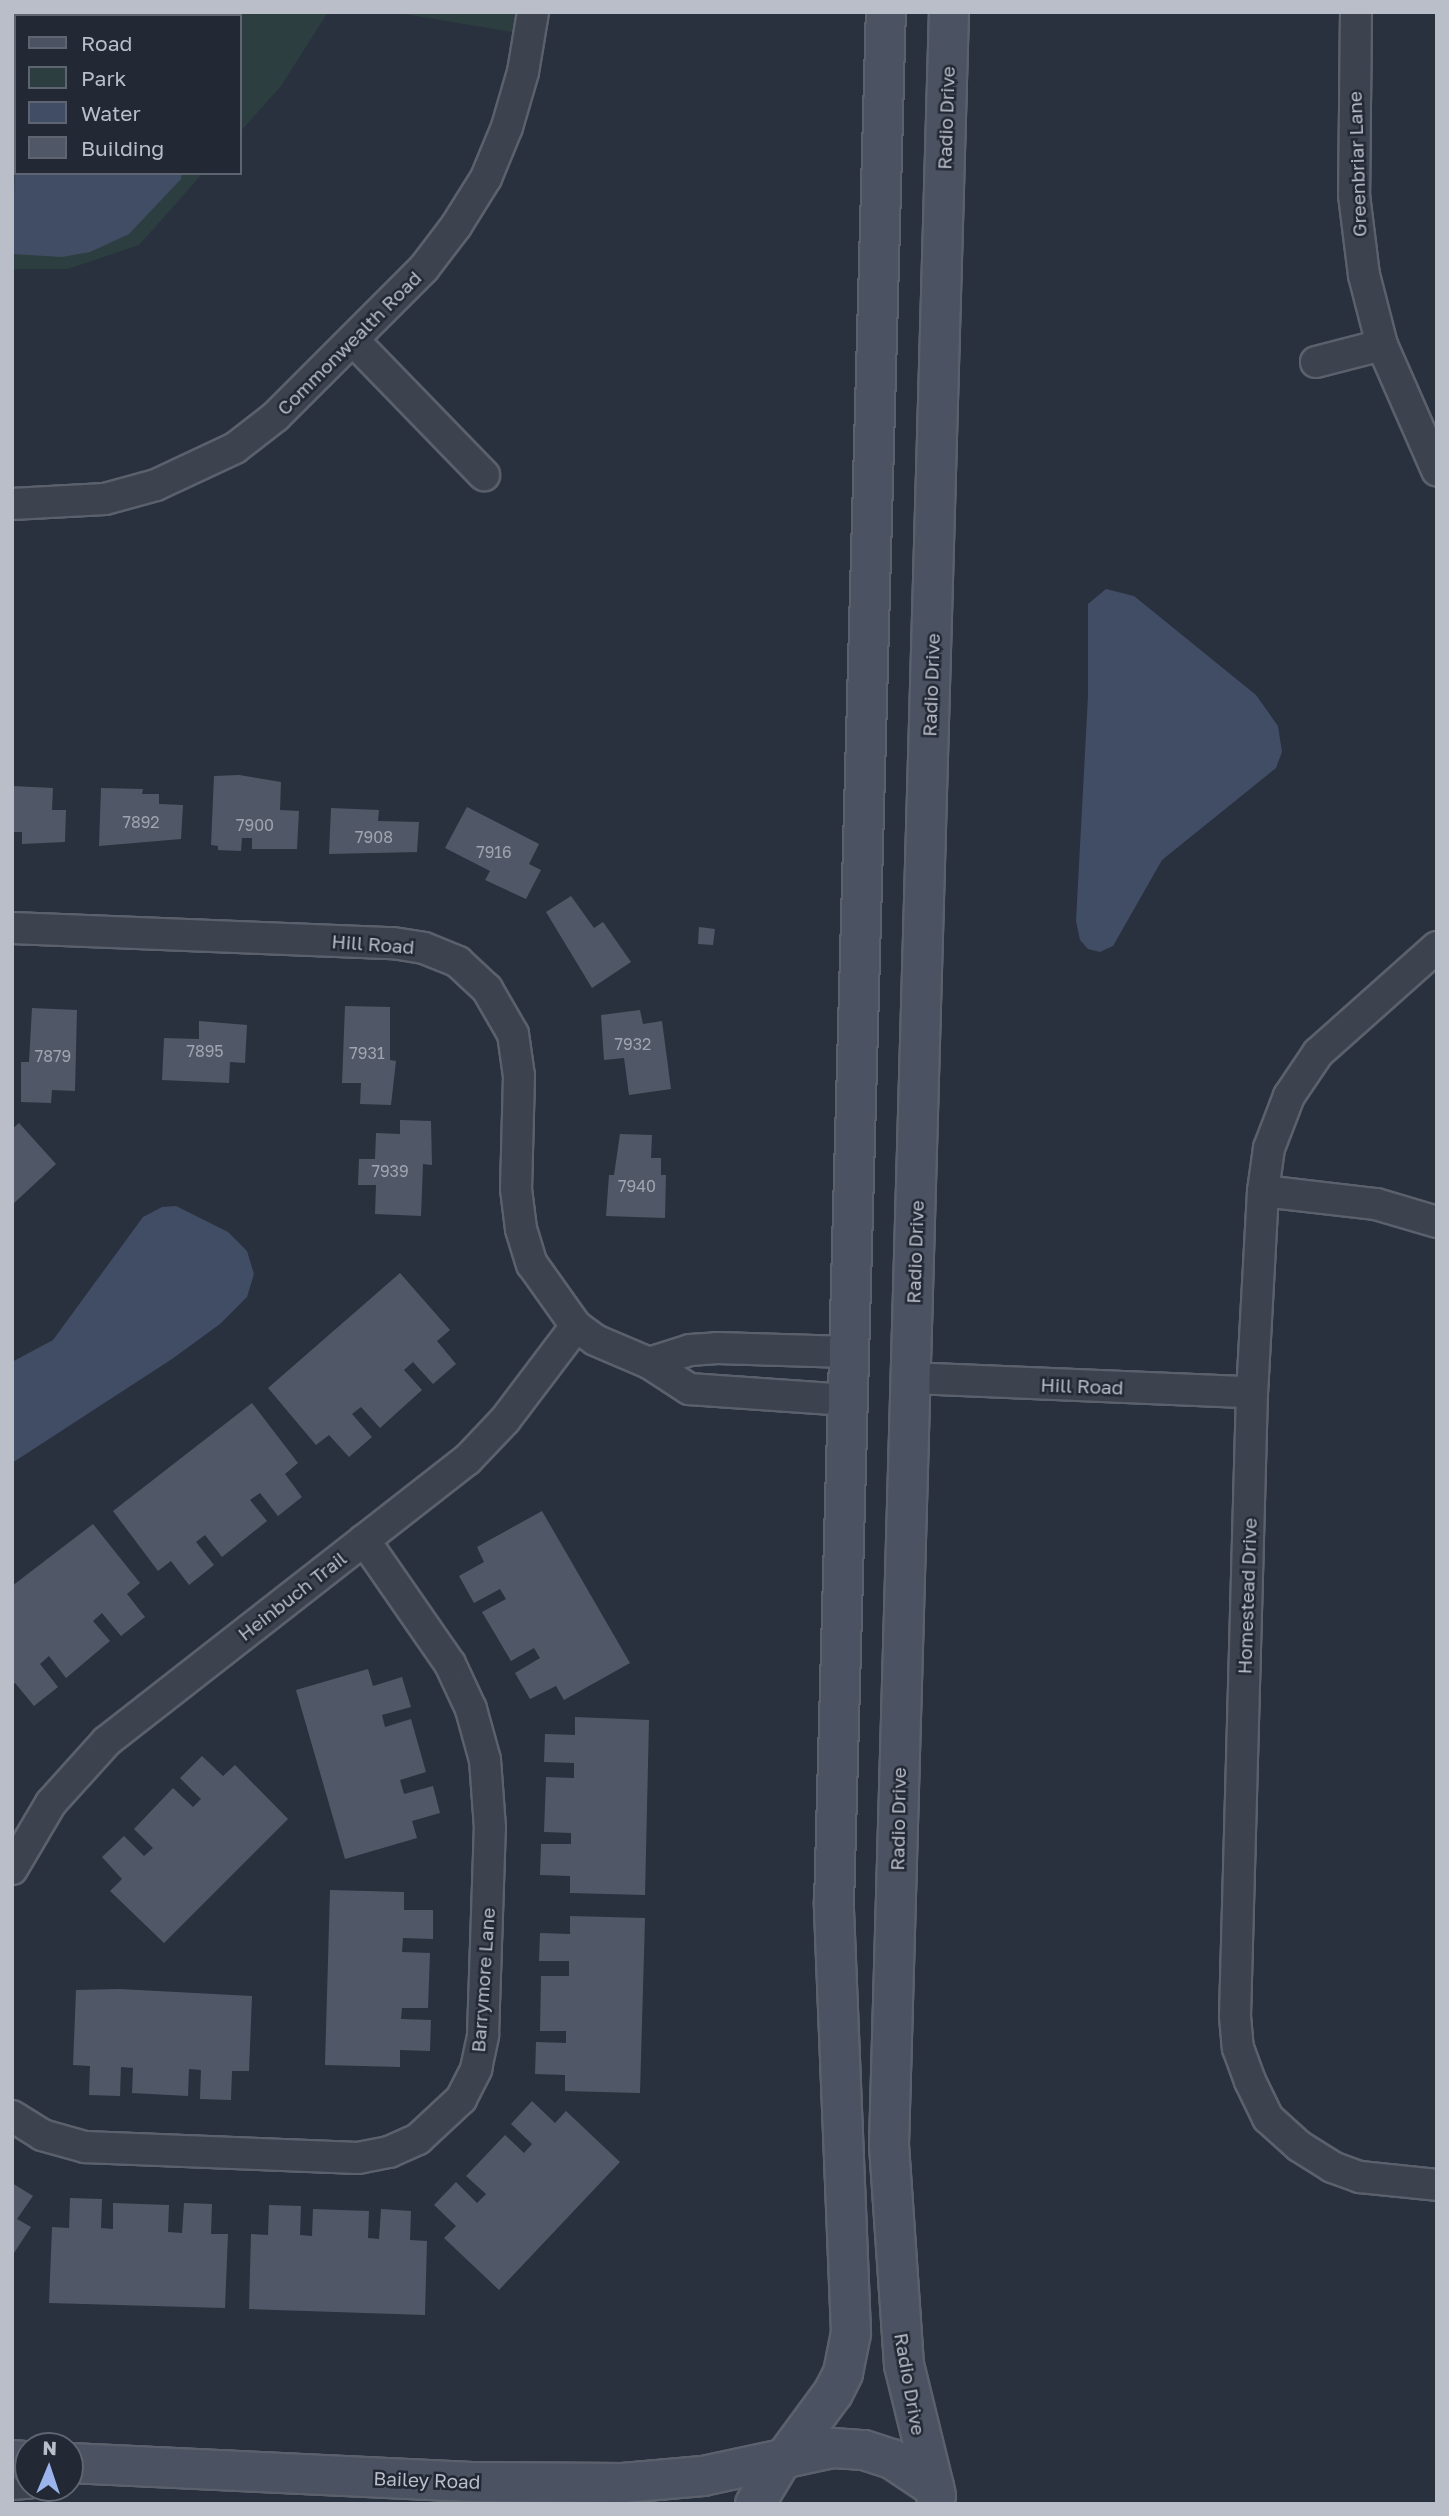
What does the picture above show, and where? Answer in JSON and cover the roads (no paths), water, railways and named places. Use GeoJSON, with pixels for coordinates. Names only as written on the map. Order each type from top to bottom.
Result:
{"type":"FeatureCollection","features":[{"type":"Feature","properties":{"kind":"main road"},"geometry":{"type":"LineString","coordinates":[[755,2504],[784,2458],[833,2393],[843,2373],[851,2333],[834,1904],[886,12]]}},
{"type":"Feature","properties":{"kind":"main road","name":"Radio Drive"},"geometry":{"type":"LineString","coordinates":[[940,2496],[904,2365],[890,2158],[949,12]]}},
{"type":"Feature","properties":{"kind":"main road","name":"Bailey Road"},"geometry":{"type":"LineString","coordinates":[[84,2464],[472,2482],[623,2483],[703,2476],[833,2448],[864,2450],[906,2466],[940,2496]]}},
{"type":"Feature","properties":{"kind":"street","name":"Commonwealth Road"},"geometry":{"type":"LineString","coordinates":[[12,504],[105,499],[195,469],[235,448],[275,417],[354,341],[424,268],[486,178],[523,72],[533,12]]}},
{"type":"Feature","properties":{"kind":"street","name":"Greenbriar Lane"},"geometry":{"type":"LineString","coordinates":[[1356,12],[1354,195],[1364,275],[1382,345],[1437,470]]}},
{"type":"Feature","properties":{"kind":"street"},"geometry":{"type":"LineString","coordinates":[[354,341],[484,475]]}},
{"type":"Feature","properties":{"kind":"street"},"geometry":{"type":"LineString","coordinates":[[1316,362],[1382,345]]}},
{"type":"Feature","properties":{"kind":"street","name":"Hill Road"},"geometry":{"type":"LineString","coordinates":[[12,928],[393,943],[424,948],[458,962],[492,995],[513,1034],[519,1076],[516,1189],[521,1228],[532,1264],[576,1326],[616,1352],[649,1363],[689,1389],[847,1400]]}},
{"type":"Feature","properties":{"kind":"street","name":"Homestead Drive"},"geometry":{"type":"LineString","coordinates":[[1437,947],[1318,1052],[1289,1096],[1269,1148],[1263,1191],[1252,1392],[1235,2016],[1238,2048],[1268,2118],[1298,2146],[1332,2167],[1360,2177],[1437,2185]]}},
{"type":"Feature","properties":{"kind":"street"},"geometry":{"type":"LineString","coordinates":[[1263,1191],[1376,1204],[1437,1222]]}},
{"type":"Feature","properties":{"kind":"street","name":"Heinbuch Trail"},"geometry":{"type":"LineString","coordinates":[[12,1869],[51,1803],[107,1741],[480,1449],[576,1326]]}},
{"type":"Feature","properties":{"kind":"street"},"geometry":{"type":"LineString","coordinates":[[649,1363],[690,1350],[717,1348],[848,1352]]}},
{"type":"Feature","properties":{"kind":"street","name":"Hill Road"},"geometry":{"type":"LineString","coordinates":[[911,1378],[1252,1392]]}},
{"type":"Feature","properties":{"kind":"street","name":"Barrymore Lane"},"geometry":{"type":"LineString","coordinates":[[12,2116],[42,2135],[85,2147],[358,2158],[389,2152],[418,2139],[461,2099],[476,2070],[483,2035],[490,1828],[485,1760],[471,1709],[450,1664],[364,1540]]}},
{"type":"Feature","properties":{"kind":"street"},"geometry":{"type":"LineString","coordinates":[[84,2476],[141,2467]]}},
{"type":"Feature","properties":{"kind":"water"},"geometry":{"type":"Polygon","coordinates":[[[15,175],[182,175],[181,179],[129,234],[90,252],[62,257],[12,254],[15,175]]]}},
{"type":"Feature","properties":{"kind":"water"},"geometry":{"type":"Polygon","coordinates":[[[1106,589],[1134,596],[1256,695],[1278,726],[1282,752],[1276,768],[1162,860],[1113,946],[1100,952],[1088,949],[1080,940],[1076,921],[1088,696],[1088,604],[1106,589]]]}},
{"type":"Feature","properties":{"kind":"water"},"geometry":{"type":"Polygon","coordinates":[[[176,1206],[228,1232],[247,1251],[254,1274],[247,1297],[220,1324],[172,1359],[12,1463],[12,1362],[53,1340],[143,1217],[162,1207],[176,1206]]]}}]}
